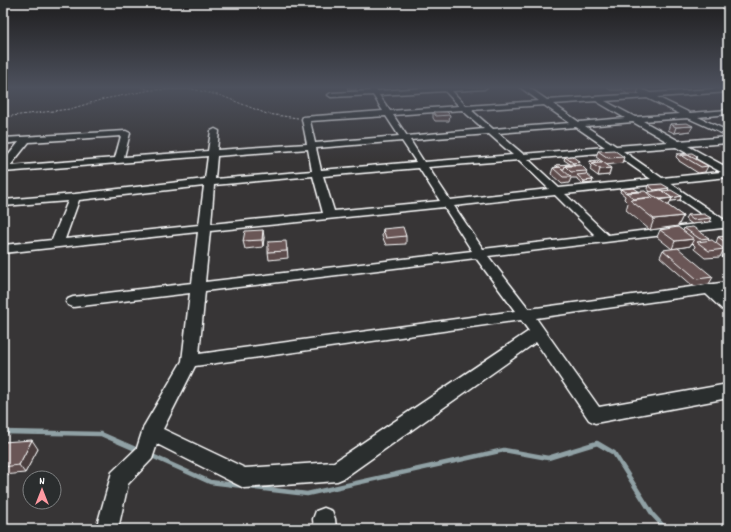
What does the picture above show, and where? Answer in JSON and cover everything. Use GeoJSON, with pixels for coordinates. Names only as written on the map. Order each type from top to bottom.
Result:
{"type":"FeatureCollection","features":[{"type":"Feature","properties":{"kind":"street"},"geometry":{"type":"LineString","coordinates":[[329,215],[317,173],[306,119],[422,112]]}},
{"type":"Feature","properties":{"kind":"street"},"geometry":{"type":"LineString","coordinates":[[468,112],[520,156],[606,239]]}},
{"type":"Feature","properties":{"kind":"street"},"geometry":{"type":"LineString","coordinates":[[559,112],[727,225]]}},
{"type":"Feature","properties":{"kind":"street"},"geometry":{"type":"LineString","coordinates":[[621,112],[728,173]]}},
{"type":"Feature","properties":{"kind":"street"},"geometry":{"type":"LineString","coordinates":[[683,112],[728,134]]}},
{"type":"Feature","properties":{"kind":"street"},"geometry":{"type":"LineString","coordinates":[[3,168],[311,146],[728,112]]}},
{"type":"Feature","properties":{"kind":"street"},"geometry":{"type":"LineString","coordinates":[[389,114],[480,254],[525,314],[595,415],[728,391]]}},
{"type":"Feature","properties":{"kind":"street"},"geometry":{"type":"LineString","coordinates":[[107,529],[119,479],[145,453],[151,432],[190,361],[215,131]]}},
{"type":"Feature","properties":{"kind":"street"},"geometry":{"type":"LineString","coordinates":[[3,141],[126,133],[119,160]]}},
{"type":"Feature","properties":{"kind":"street"},"geometry":{"type":"LineString","coordinates":[[3,168],[26,140]]}},
{"type":"Feature","properties":{"kind":"street"},"geometry":{"type":"LineString","coordinates":[[3,203],[75,197],[209,182],[422,166],[520,156],[728,140]]}},
{"type":"Feature","properties":{"kind":"street"},"geometry":{"type":"LineString","coordinates":[[3,249],[728,173]]}},
{"type":"Feature","properties":{"kind":"street"},"geometry":{"type":"LineString","coordinates":[[57,244],[75,197]]}},
{"type":"Feature","properties":{"kind":"street"},"geometry":{"type":"LineString","coordinates":[[73,302],[727,225]]}},
{"type":"Feature","properties":{"kind":"street"},"geometry":{"type":"LineString","coordinates":[[190,361],[728,286]]}},
{"type":"Feature","properties":{"kind":"street"},"geometry":{"type":"LineString","coordinates":[[708,288],[728,307]]}},
{"type":"Feature","properties":{"kind":"street"},"geometry":{"type":"LineString","coordinates":[[151,432],[244,478],[337,471],[538,333]]}},
{"type":"Feature","properties":{"kind":"path"},"geometry":{"type":"LineString","coordinates":[[3,117],[46,112]]}},
{"type":"Feature","properties":{"kind":"path"},"geometry":{"type":"LineString","coordinates":[[262,112],[267,114],[306,119]]}},
{"type":"Feature","properties":{"kind":"building"},"geometry":{"type":"Polygon","coordinates":[[[433,112],[447,112],[450,115],[436,116],[433,112]]]}},
{"type":"Feature","properties":{"kind":"building"},"geometry":{"type":"Polygon","coordinates":[[[687,123],[693,126],[676,127],[670,124],[687,123]]]}},
{"type":"Feature","properties":{"kind":"building"},"geometry":{"type":"Polygon","coordinates":[[[614,150],[624,157],[608,158],[598,151],[614,150]]]}},
{"type":"Feature","properties":{"kind":"building"},"geometry":{"type":"Polygon","coordinates":[[[692,153],[697,156],[681,156],[677,154],[692,153]]]}},
{"type":"Feature","properties":{"kind":"building"},"geometry":{"type":"Polygon","coordinates":[[[681,155],[688,155],[708,166],[701,167],[681,155]]]}},
{"type":"Feature","properties":{"kind":"building"},"geometry":{"type":"Polygon","coordinates":[[[572,156],[580,162],[573,163],[565,157],[572,156]]]}},
{"type":"Feature","properties":{"kind":"building"},"geometry":{"type":"Polygon","coordinates":[[[598,160],[602,163],[594,163],[590,161],[598,160]]]}},
{"type":"Feature","properties":{"kind":"building"},"geometry":{"type":"Polygon","coordinates":[[[603,162],[611,168],[600,169],[592,164],[603,162]]]}},
{"type":"Feature","properties":{"kind":"building"},"geometry":{"type":"Polygon","coordinates":[[[573,164],[575,166],[565,166],[564,169],[556,165],[573,164]]]}},
{"type":"Feature","properties":{"kind":"building"},"geometry":{"type":"Polygon","coordinates":[[[581,165],[587,171],[571,172],[565,166],[581,165]]]}},
{"type":"Feature","properties":{"kind":"building"},"geometry":{"type":"Polygon","coordinates":[[[560,167],[571,177],[563,177],[553,168],[560,167]]]}},
{"type":"Feature","properties":{"kind":"building"},"geometry":{"type":"Polygon","coordinates":[[[586,174],[593,180],[584,181],[577,175],[586,174]]]}},
{"type":"Feature","properties":{"kind":"building"},"geometry":{"type":"Polygon","coordinates":[[[662,184],[669,188],[654,190],[648,185],[662,184]]]}},
{"type":"Feature","properties":{"kind":"building"},"geometry":{"type":"Polygon","coordinates":[[[634,188],[640,192],[626,193],[621,189],[634,188]]]}},
{"type":"Feature","properties":{"kind":"building"},"geometry":{"type":"Polygon","coordinates":[[[661,190],[672,198],[660,199],[648,192],[661,190]]]}},
{"type":"Feature","properties":{"kind":"building"},"geometry":{"type":"Polygon","coordinates":[[[671,190],[681,196],[672,198],[662,191],[671,190]]]}},
{"type":"Feature","properties":{"kind":"building"},"geometry":{"type":"Polygon","coordinates":[[[645,191],[652,197],[634,199],[626,192],[645,191]]]}},
{"type":"Feature","properties":{"kind":"building"},"geometry":{"type":"Polygon","coordinates":[[[656,197],[683,216],[654,219],[630,200],[656,197]]]}},
{"type":"Feature","properties":{"kind":"building"},"geometry":{"type":"Polygon","coordinates":[[[704,214],[711,218],[693,220],[687,215],[704,214]]]}},
{"type":"Feature","properties":{"kind":"building"},"geometry":{"type":"Polygon","coordinates":[[[403,227],[406,236],[386,238],[383,229],[403,227]]]}},
{"type":"Feature","properties":{"kind":"building"},"geometry":{"type":"Polygon","coordinates":[[[678,227],[694,239],[675,241],[660,230],[678,227]]]}},
{"type":"Feature","properties":{"kind":"building"},"geometry":{"type":"Polygon","coordinates":[[[693,227],[709,238],[700,239],[684,228],[693,227]]]}},
{"type":"Feature","properties":{"kind":"building"},"geometry":{"type":"Polygon","coordinates":[[[263,230],[262,240],[243,241],[245,231],[263,230]]]}},
{"type":"Feature","properties":{"kind":"building"},"geometry":{"type":"Polygon","coordinates":[[[728,236],[728,244],[718,237],[728,236]]]}},
{"type":"Feature","properties":{"kind":"building"},"geometry":{"type":"Polygon","coordinates":[[[712,240],[724,249],[709,251],[697,242],[712,240]]]}},
{"type":"Feature","properties":{"kind":"building"},"geometry":{"type":"Polygon","coordinates":[[[286,241],[287,251],[268,252],[268,242],[286,241]]]}},
{"type":"Feature","properties":{"kind":"building"},"geometry":{"type":"Polygon","coordinates":[[[678,248],[713,277],[697,279],[663,250],[678,248]]]}},
{"type":"Feature","properties":{"kind":"building"},"geometry":{"type":"Polygon","coordinates":[[[32,440],[19,465],[3,467],[3,442],[32,440]]]}},
{"type":"Feature","properties":{"kind":"waterway"},"geometry":{"type":"LineString","coordinates":[[3,432],[101,434],[140,451]]}},
{"type":"Feature","properties":{"kind":"waterway"},"geometry":{"type":"LineString","coordinates":[[248,487],[307,494],[504,450],[548,458],[597,443],[614,453],[653,515],[666,529]]}},
{"type":"Feature","properties":{"kind":"waterway"},"geometry":{"type":"LineString","coordinates":[[150,455],[210,482],[243,486]]}}]}
